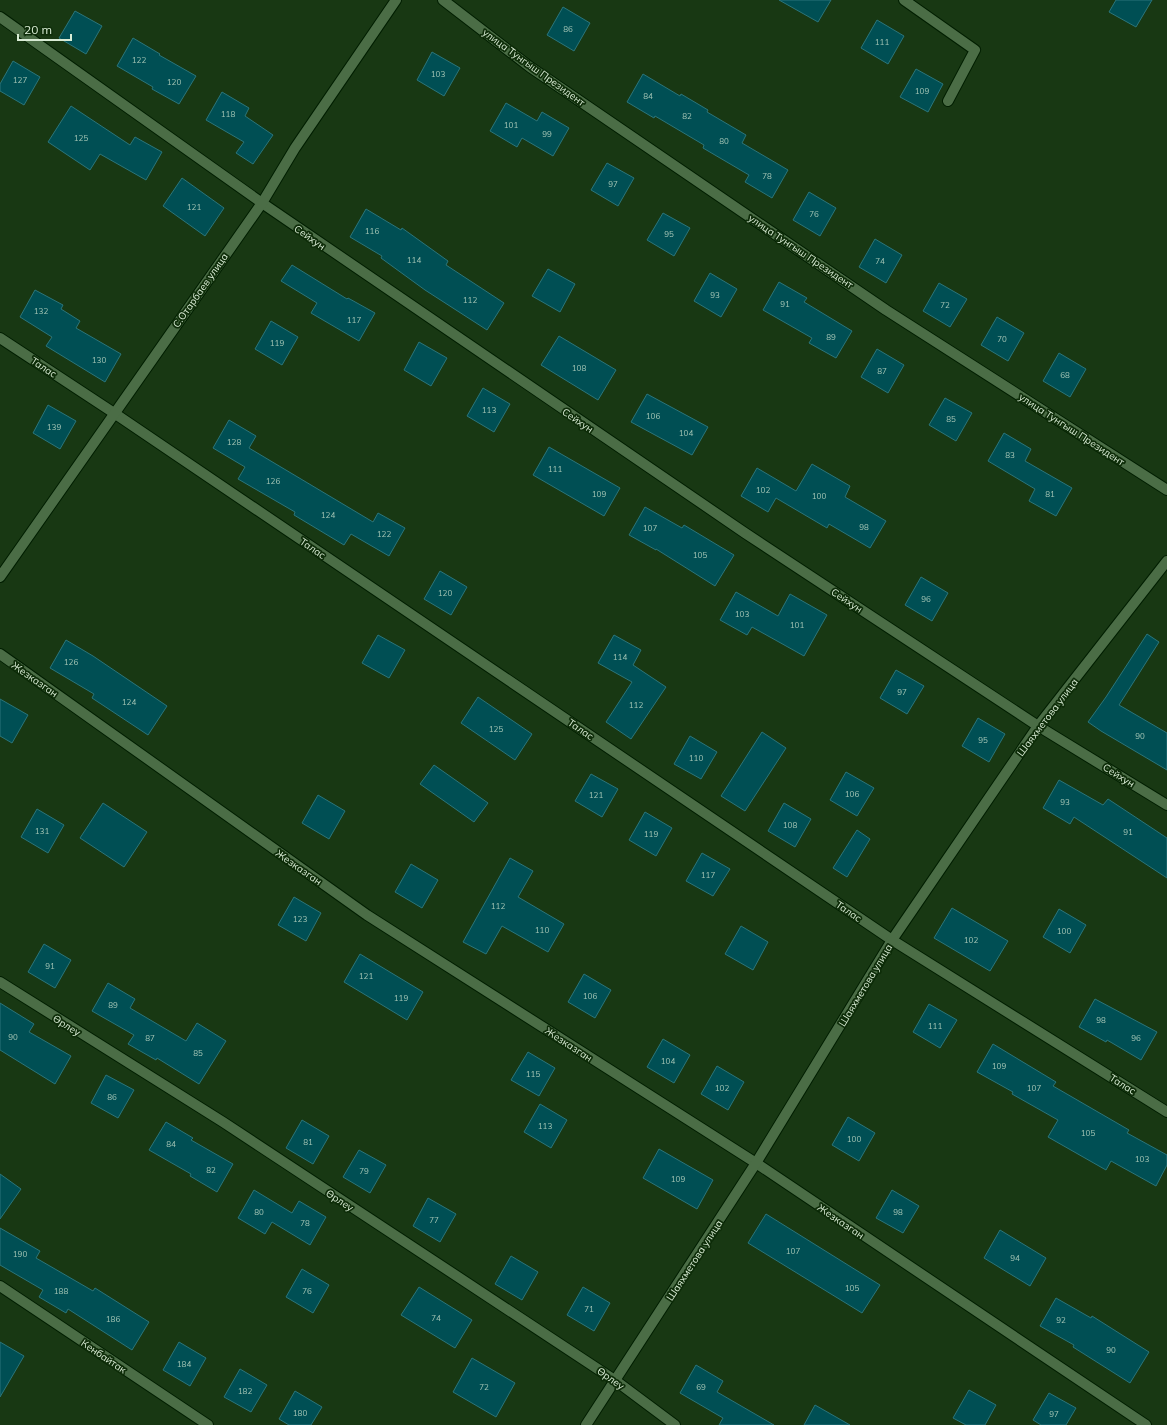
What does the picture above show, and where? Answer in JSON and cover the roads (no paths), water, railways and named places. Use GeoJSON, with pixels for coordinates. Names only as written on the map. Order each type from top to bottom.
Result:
{"type":"FeatureCollection","features":[{"type":"Feature","properties":{"kind":"street","name":"С.Отарбаев улица"},"geometry":{"type":"LineString","coordinates":[[0,577],[262,203],[295,148],[396,0]]}},
{"type":"Feature","properties":{"kind":"street","name":"улица Тунгыш Президент"},"geometry":{"type":"LineString","coordinates":[[443,0],[530,67],[886,310],[1167,490]]}},
{"type":"Feature","properties":{"kind":"street"},"geometry":{"type":"LineString","coordinates":[[904,0],[975,50],[948,101]]}},
{"type":"Feature","properties":{"kind":"street","name":"Сейхун"},"geometry":{"type":"LineString","coordinates":[[0,17],[262,203],[745,534],[1038,726],[1167,805]]}},
{"type":"Feature","properties":{"kind":"street","name":"Талас"},"geometry":{"type":"LineString","coordinates":[[0,338],[114,413],[892,940],[1167,1112]]}},
{"type":"Feature","properties":{"kind":"street","name":"Шаяхметова улица"},"geometry":{"type":"LineString","coordinates":[[586,1425],[616,1381],[756,1163],[892,940],[1038,726],[1167,561]]}},
{"type":"Feature","properties":{"kind":"street","name":"Жезказган"},"geometry":{"type":"LineString","coordinates":[[0,654],[367,915],[756,1163],[1146,1425]]}},
{"type":"Feature","properties":{"kind":"street","name":"Өрлеу"},"geometry":{"type":"LineString","coordinates":[[0,982],[222,1122],[616,1381],[675,1425]]}},
{"type":"Feature","properties":{"kind":"street","name":"Кенбайтак"},"geometry":{"type":"LineString","coordinates":[[0,1286],[208,1425]]}}]}
